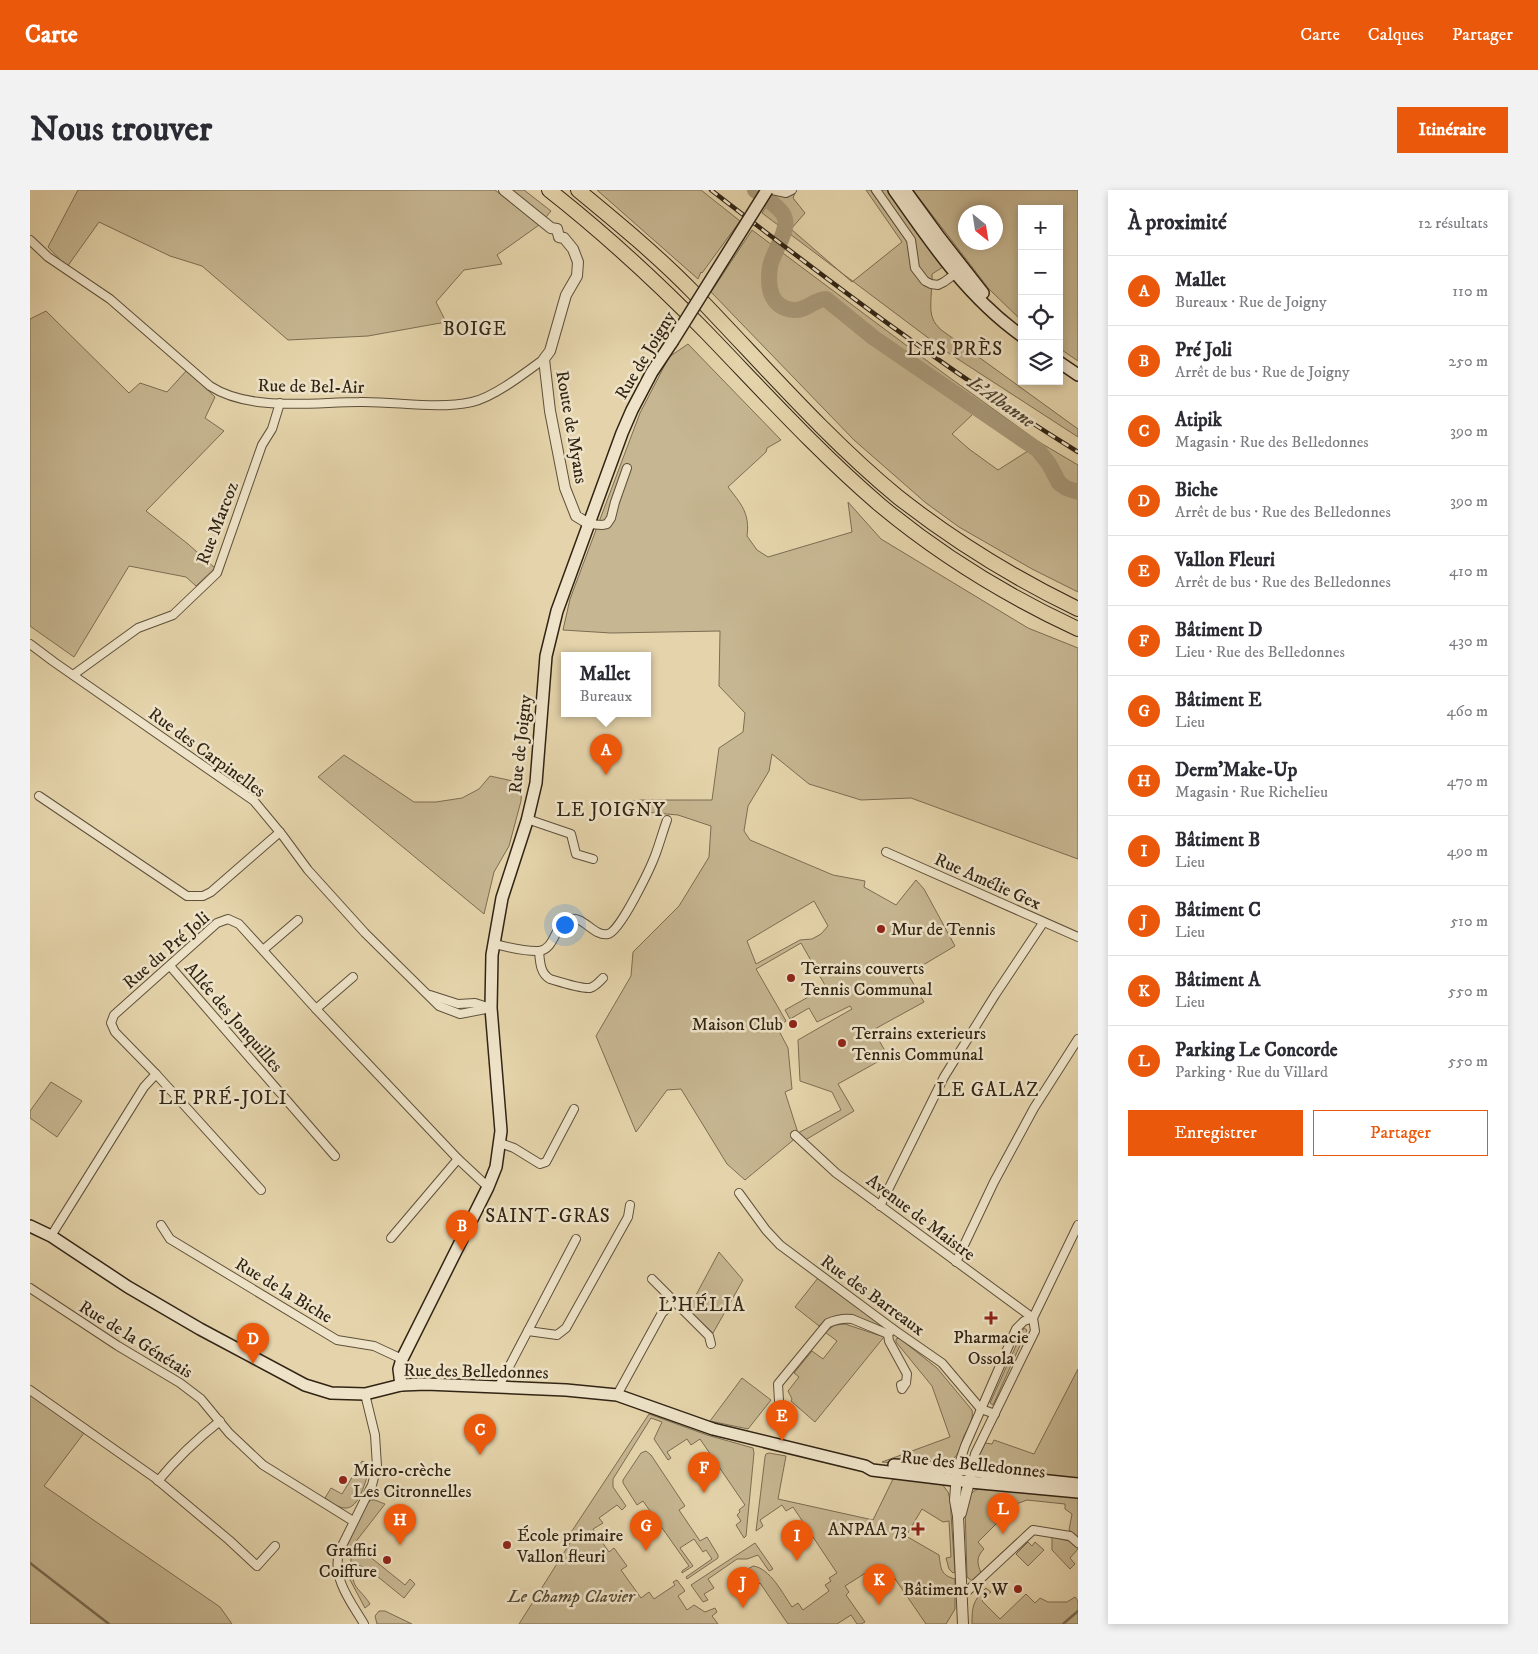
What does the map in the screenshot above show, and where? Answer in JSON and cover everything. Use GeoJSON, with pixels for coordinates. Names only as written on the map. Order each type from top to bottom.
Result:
{"type":"FeatureCollection","features":[{"type":"Feature","properties":{"kind":"highway"},"geometry":{"type":"LineString","coordinates":[[549,190],[654,280],[816,445],[881,505],[936,548],[967,569],[1043,612],[1078,629]]}},
{"type":"Feature","properties":{"kind":"highway"},"geometry":{"type":"LineString","coordinates":[[578,190],[671,271],[835,438],[897,495],[932,523],[983,558],[1045,593],[1078,609]]}},
{"type":"Feature","properties":{"kind":"main road","name":"Rue de Joigny"},"geometry":{"type":"LineString","coordinates":[[401,1385],[399,1369],[402,1359],[488,1187],[496,1167],[500,1143],[500,1099],[491,1008],[492,955],[502,898],[528,819],[536,783],[546,656],[558,611],[588,524],[632,410],[652,372],[767,190]]}},
{"type":"Feature","properties":{"kind":"main road"},"geometry":{"type":"LineString","coordinates":[[894,190],[997,316],[1018,333]]}},
{"type":"Feature","properties":{"kind":"main road"},"geometry":{"type":"LineString","coordinates":[[905,190],[959,271],[1018,324]]}},
{"type":"Feature","properties":{"kind":"main road"},"geometry":{"type":"LineString","coordinates":[[1063,357],[1078,366]]}},
{"type":"Feature","properties":{"kind":"main road"},"geometry":{"type":"LineString","coordinates":[[1063,365],[1078,375]]}},
{"type":"Feature","properties":{"kind":"main road","name":"Rue des Belledonnes"},"geometry":{"type":"LineString","coordinates":[[30,1226],[51,1236],[128,1287],[200,1329],[305,1386],[331,1393],[365,1394],[401,1385],[426,1384],[499,1386],[617,1394],[713,1429],[865,1466],[876,1464],[956,1475],[1000,1476],[1078,1484]]}},
{"type":"Feature","properties":{"kind":"main road","name":"Rue des Belledonnes"},"geometry":{"type":"LineString","coordinates":[[970,1476],[1078,1492]]}},
{"type":"Feature","properties":{"kind":"street","name":"Route de Myans"},"geometry":{"type":"LineString","coordinates":[[504,190],[551,228],[557,229],[559,237],[564,238],[573,249],[578,262],[577,276],[566,295],[550,350],[544,359],[550,411],[565,488],[576,516],[588,524]]}},
{"type":"Feature","properties":{"kind":"street"},"geometry":{"type":"LineString","coordinates":[[772,190],[786,193],[792,190]]}},
{"type":"Feature","properties":{"kind":"street"},"geometry":{"type":"LineString","coordinates":[[876,190],[911,240],[915,268],[925,281],[938,285],[959,271]]}},
{"type":"Feature","properties":{"kind":"street","name":"Rue de Bel-Air"},"geometry":{"type":"LineString","coordinates":[[30,240],[48,257],[110,299],[210,386],[219,392],[259,402],[359,402],[412,405],[472,402],[488,396],[544,359]]}},
{"type":"Feature","properties":{"kind":"street","name":"Rue Marcoz"},"geometry":{"type":"LineString","coordinates":[[73,675],[138,628],[173,615],[217,573],[262,445],[272,429],[280,403]]}},
{"type":"Feature","properties":{"kind":"street"},"geometry":{"type":"LineString","coordinates":[[588,524],[602,526],[607,524],[611,518],[614,502],[627,468]]}},
{"type":"Feature","properties":{"kind":"street","name":"Rue des Carpinelles"},"geometry":{"type":"LineString","coordinates":[[30,644],[254,801],[308,870],[365,933],[428,995],[458,1004],[475,1003],[491,1008]]}},
{"type":"Feature","properties":{"kind":"street"},"geometry":{"type":"LineString","coordinates":[[39,796],[187,896],[197,897],[211,892],[280,832]]}},
{"type":"Feature","properties":{"kind":"street"},"geometry":{"type":"LineString","coordinates":[[528,819],[571,834],[576,854],[593,859]]}},
{"type":"Feature","properties":{"kind":"street"},"geometry":{"type":"LineString","coordinates":[[494,944],[540,951],[546,949],[564,922],[570,919],[577,920],[601,934],[607,935],[612,932],[618,926],[656,854],[667,820]]}},
{"type":"Feature","properties":{"kind":"street","name":"Rue Amélie Gex"},"geometry":{"type":"LineString","coordinates":[[886,852],[1078,937]]}},
{"type":"Feature","properties":{"kind":"street","name":"Rue du Pré Joli"},"geometry":{"type":"LineString","coordinates":[[156,1074],[116,1032],[111,1023],[114,1015],[217,923],[228,919],[239,924],[458,1159],[488,1187]]}},
{"type":"Feature","properties":{"kind":"street"},"geometry":{"type":"LineString","coordinates":[[263,950],[298,920]]}},
{"type":"Feature","properties":{"kind":"street"},"geometry":{"type":"LineString","coordinates":[[880,1206],[944,1078],[995,995],[1043,923]]}},
{"type":"Feature","properties":{"kind":"street"},"geometry":{"type":"LineString","coordinates":[[540,951],[542,971],[550,980],[591,988],[603,978]]}},
{"type":"Feature","properties":{"kind":"street","name":"Allée des Jonquilles"},"geometry":{"type":"LineString","coordinates":[[170,966],[335,1156]]}},
{"type":"Feature","properties":{"kind":"street"},"geometry":{"type":"LineString","coordinates":[[316,1008],[352,976]]}},
{"type":"Feature","properties":{"kind":"street"},"geometry":{"type":"LineString","coordinates":[[956,1262],[994,1182],[1034,1108],[1078,1039]]}},
{"type":"Feature","properties":{"kind":"street"},"geometry":{"type":"LineString","coordinates":[[51,1236],[144,1088],[156,1074],[261,1190]]}},
{"type":"Feature","properties":{"kind":"street"},"geometry":{"type":"LineString","coordinates":[[500,1143],[514,1148],[540,1164],[546,1162],[574,1109]]}},
{"type":"Feature","properties":{"kind":"street","name":"Avenue de Maistre"},"geometry":{"type":"LineString","coordinates":[[795,1135],[836,1173],[1033,1318]]}},
{"type":"Feature","properties":{"kind":"street"},"geometry":{"type":"LineString","coordinates":[[391,1238],[458,1159]]}},
{"type":"Feature","properties":{"kind":"street","name":"Rue des Barreaux"},"geometry":{"type":"LineString","coordinates":[[739,1193],[766,1230],[780,1245],[891,1332],[942,1363],[981,1409]]}},
{"type":"Feature","properties":{"kind":"street"},"geometry":{"type":"LineString","coordinates":[[528,1331],[557,1335],[566,1328],[628,1217],[630,1205]]}},
{"type":"Feature","properties":{"kind":"street","name":"Rue de la Biche"},"geometry":{"type":"LineString","coordinates":[[161,1225],[170,1239],[337,1340],[374,1346],[402,1359]]}},
{"type":"Feature","properties":{"kind":"street"},"geometry":{"type":"LineString","coordinates":[[958,1516],[961,1513],[975,1454],[1035,1331],[1033,1318],[1078,1225]]}},
{"type":"Feature","properties":{"kind":"street"},"geometry":{"type":"LineString","coordinates":[[499,1386],[576,1238]]}},
{"type":"Feature","properties":{"kind":"street"},"geometry":{"type":"LineString","coordinates":[[652,1279],[709,1336],[711,1344]]}},
{"type":"Feature","properties":{"kind":"street","name":"Rue de la Génétais"},"geometry":{"type":"LineString","coordinates":[[30,1288],[118,1346],[180,1383],[202,1399],[236,1440],[263,1465],[353,1521]]}},
{"type":"Feature","properties":{"kind":"street"},"geometry":{"type":"LineString","coordinates":[[617,1394],[662,1313],[674,1302]]}},
{"type":"Feature","properties":{"kind":"street"},"geometry":{"type":"LineString","coordinates":[[778,1401],[778,1384],[828,1323],[840,1318],[852,1319],[891,1332],[889,1341],[907,1374],[906,1382]]}},
{"type":"Feature","properties":{"kind":"street"},"geometry":{"type":"LineString","coordinates":[[963,1624],[958,1516],[955,1500],[956,1475],[965,1446],[1016,1329],[1024,1321],[1033,1318]]}},
{"type":"Feature","properties":{"kind":"street"},"geometry":{"type":"LineString","coordinates":[[30,1390],[158,1481],[257,1566],[275,1546]]}},
{"type":"Feature","properties":{"kind":"street"},"geometry":{"type":"LineString","coordinates":[[364,1624],[341,1584],[336,1562],[338,1552],[372,1485],[377,1466],[375,1434],[365,1394]]}},
{"type":"Feature","properties":{"kind":"street"},"geometry":{"type":"LineString","coordinates":[[981,1409],[995,1414]]}},
{"type":"Feature","properties":{"kind":"street"},"geometry":{"type":"LineString","coordinates":[[158,1481],[175,1460],[220,1421]]}},
{"type":"Feature","properties":{"kind":"street"},"geometry":{"type":"LineString","coordinates":[[962,1596],[1033,1530],[1070,1536],[1078,1543]]}},
{"type":"Feature","properties":{"kind":"green space"},"geometry":{"type":"Polygon","coordinates":[[[78,190],[495,190],[539,225],[497,255],[502,264],[464,270],[436,302],[446,322],[368,336],[288,340],[202,266],[170,256],[99,222],[67,267],[48,247],[78,190]]]}},
{"type":"Feature","properties":{"kind":"green space"},"geometry":{"type":"Polygon","coordinates":[[[512,190],[524,190],[551,211],[546,217],[512,190]]]}},
{"type":"Feature","properties":{"kind":"green space"},"geometry":{"type":"Polygon","coordinates":[[[597,190],[701,190],[740,221],[701,272],[698,279],[597,190]]]}},
{"type":"Feature","properties":{"kind":"green space"},"geometry":{"type":"Polygon","coordinates":[[[777,190],[796,190],[793,198],[805,213],[791,229],[840,272],[762,213],[777,190]]]}},
{"type":"Feature","properties":{"kind":"green space"},"geometry":{"type":"Polygon","coordinates":[[[866,190],[870,190],[905,239],[912,235],[880,190],[888,190],[943,267],[932,274],[931,310],[935,323],[940,329],[1078,429],[1078,437],[947,352],[853,281],[902,242],[866,190]]]}},
{"type":"Feature","properties":{"kind":"green space"},"geometry":{"type":"Polygon","coordinates":[[[913,190],[1078,190],[1078,361],[1063,351],[1063,205],[1018,205],[1018,317],[989,289],[959,250],[1003,250],[1003,205],[958,205],[958,249],[913,190]]]}},
{"type":"Feature","properties":{"kind":"green space"},"geometry":{"type":"Polygon","coordinates":[[[752,230],[946,375],[1039,442],[1078,465],[1078,592],[1032,569],[959,527],[926,503],[854,440],[711,292],[752,230]],[[973,414],[952,434],[998,470],[1028,451],[973,414]]]}},
{"type":"Feature","properties":{"kind":"green space"},"geometry":{"type":"Polygon","coordinates":[[[46,311],[129,393],[140,383],[167,392],[187,370],[215,397],[205,418],[224,431],[146,511],[215,568],[196,586],[186,577],[129,566],[74,657],[30,626],[30,319],[46,311]]]}},
{"type":"Feature","properties":{"kind":"green space"},"geometry":{"type":"Polygon","coordinates":[[[688,344],[781,440],[767,448],[766,452],[728,487],[744,509],[748,528],[747,536],[757,550],[768,557],[852,532],[848,502],[881,539],[1028,628],[1078,648],[1078,859],[911,798],[861,800],[809,784],[772,754],[769,771],[748,806],[744,831],[750,840],[833,875],[865,881],[864,887],[896,905],[916,880],[924,889],[955,946],[908,974],[924,1002],[873,1030],[888,1056],[838,1084],[854,1111],[802,1142],[797,1137],[745,1180],[727,1164],[681,1089],[667,1090],[636,1132],[596,1036],[631,976],[633,952],[679,906],[709,857],[711,826],[678,815],[633,811],[624,802],[641,800],[712,800],[719,748],[743,732],[745,713],[719,686],[720,631],[611,633],[563,630],[570,599],[640,413],[669,357],[688,344]],[[814,901],[747,941],[756,964],[800,940],[812,939],[821,934],[828,926],[814,901]],[[801,943],[756,969],[786,1021],[777,1027],[788,1048],[792,1089],[785,1092],[798,1133],[841,1110],[832,1092],[800,1081],[798,1040],[852,1009],[850,1006],[817,1022],[809,1008],[790,1019],[785,1010],[826,987],[801,943]]]}},
{"type":"Feature","properties":{"kind":"green space"},"geometry":{"type":"Polygon","coordinates":[[[344,755],[414,802],[436,802],[462,798],[479,789],[490,776],[522,783],[521,801],[509,846],[494,872],[484,914],[318,777],[344,755]]]}},
{"type":"Feature","properties":{"kind":"green space"},"geometry":{"type":"Polygon","coordinates":[[[51,1082],[82,1101],[57,1137],[30,1118],[30,1111],[51,1082]]]}},
{"type":"Feature","properties":{"kind":"green space"},"geometry":{"type":"Polygon","coordinates":[[[719,1252],[743,1280],[713,1333],[688,1310],[719,1252]]]}},
{"type":"Feature","properties":{"kind":"green space"},"geometry":{"type":"Polygon","coordinates":[[[818,1278],[886,1328],[852,1316],[836,1316],[819,1326],[795,1307],[818,1278]]]}},
{"type":"Feature","properties":{"kind":"green space"},"geometry":{"type":"Polygon","coordinates":[[[845,1324],[884,1337],[815,1422],[791,1401],[792,1399],[788,1391],[799,1377],[794,1373],[812,1351],[823,1359],[837,1341],[825,1332],[835,1325],[845,1324]]]}},
{"type":"Feature","properties":{"kind":"green space"},"geometry":{"type":"Polygon","coordinates":[[[1024,1328],[1027,1330],[993,1405],[990,1403],[1024,1328]]]}},
{"type":"Feature","properties":{"kind":"green space"},"geometry":{"type":"Polygon","coordinates":[[[899,1338],[937,1368],[972,1410],[969,1427],[958,1452],[952,1460],[939,1464],[882,1462],[950,1437],[932,1386],[896,1342],[896,1339],[899,1338]]]}},
{"type":"Feature","properties":{"kind":"green space"},"geometry":{"type":"Polygon","coordinates":[[[1078,1369],[1078,1479],[985,1466],[979,1460],[985,1443],[992,1444],[994,1440],[1034,1454],[1078,1369]]]}},
{"type":"Feature","properties":{"kind":"green space"},"geometry":{"type":"Polygon","coordinates":[[[742,1378],[771,1400],[748,1429],[710,1421],[742,1378]]]}},
{"type":"Feature","properties":{"kind":"green space"},"geometry":{"type":"Polygon","coordinates":[[[30,1395],[84,1433],[44,1486],[220,1607],[232,1624],[30,1624],[30,1395]]]}},
{"type":"Feature","properties":{"kind":"green space","name":"Le Champ Clavier"},"geometry":{"type":"Polygon","coordinates":[[[649,1414],[707,1435],[753,1448],[746,1536],[744,1538],[736,1525],[741,1521],[737,1515],[740,1512],[739,1510],[745,1505],[700,1439],[691,1445],[687,1439],[667,1452],[671,1458],[668,1460],[654,1439],[662,1422],[651,1418],[613,1479],[613,1487],[626,1506],[622,1510],[617,1505],[599,1518],[603,1523],[593,1529],[609,1552],[614,1548],[627,1566],[621,1570],[641,1598],[649,1592],[654,1599],[675,1585],[673,1582],[677,1580],[685,1591],[678,1596],[687,1610],[694,1605],[705,1612],[715,1608],[717,1612],[712,1616],[718,1624],[519,1624],[570,1543],[566,1540],[649,1414]]]}},
{"type":"Feature","properties":{"kind":"green space"},"geometry":{"type":"Polygon","coordinates":[[[646,1451],[651,1455],[685,1506],[679,1510],[700,1541],[707,1537],[718,1555],[718,1558],[687,1579],[686,1577],[712,1559],[706,1550],[703,1552],[694,1539],[680,1548],[693,1566],[682,1573],[689,1566],[643,1501],[637,1505],[623,1483],[623,1480],[641,1453],[646,1451]]]}},
{"type":"Feature","properties":{"kind":"green space"},"geometry":{"type":"Polygon","coordinates":[[[769,1453],[786,1456],[778,1499],[873,1520],[893,1479],[928,1481],[942,1484],[948,1492],[950,1499],[955,1572],[953,1573],[949,1569],[946,1558],[951,1557],[949,1521],[943,1522],[922,1509],[906,1536],[939,1555],[944,1573],[955,1579],[955,1609],[946,1624],[926,1624],[889,1570],[882,1574],[875,1567],[845,1586],[849,1592],[846,1595],[865,1622],[857,1624],[851,1615],[837,1624],[788,1624],[760,1583],[754,1587],[752,1583],[756,1580],[751,1571],[743,1576],[741,1573],[753,1566],[765,1571],[776,1582],[792,1607],[798,1603],[803,1610],[829,1591],[825,1585],[831,1581],[829,1578],[837,1573],[793,1507],[786,1511],[782,1505],[760,1520],[763,1526],[756,1531],[765,1457],[769,1453]]]}},
{"type":"Feature","properties":{"kind":"green space"},"geometry":{"type":"Polygon","coordinates":[[[362,1461],[370,1465],[363,1490],[352,1506],[344,1508],[335,1505],[325,1498],[331,1488],[342,1494],[362,1461]]]}},
{"type":"Feature","properties":{"kind":"green space"},"geometry":{"type":"Polygon","coordinates":[[[982,1488],[1078,1498],[1078,1537],[1069,1530],[1072,1514],[1065,1509],[1065,1504],[1027,1500],[1016,1504],[978,1542],[984,1549],[978,1560],[981,1573],[972,1581],[967,1577],[965,1506],[971,1494],[982,1488]]]}},
{"type":"Feature","properties":{"kind":"green space"},"geometry":{"type":"Polygon","coordinates":[[[371,1500],[385,1504],[354,1544],[405,1585],[410,1579],[415,1584],[404,1598],[372,1572],[355,1563],[353,1571],[354,1582],[370,1604],[365,1608],[349,1578],[350,1551],[345,1544],[366,1504],[371,1500]]]}},
{"type":"Feature","properties":{"kind":"green space"},"geometry":{"type":"Polygon","coordinates":[[[1052,1537],[1069,1541],[1078,1549],[1070,1558],[1075,1564],[1070,1569],[1052,1550],[1052,1537]]]}},
{"type":"Feature","properties":{"kind":"green space"},"geometry":{"type":"Polygon","coordinates":[[[1028,1542],[1032,1546],[1035,1542],[1044,1550],[1028,1566],[1016,1554],[1028,1542]]]}},
{"type":"Feature","properties":{"kind":"green space"},"geometry":{"type":"Polygon","coordinates":[[[755,1543],[773,1569],[769,1571],[758,1555],[747,1559],[737,1559],[708,1579],[714,1588],[704,1594],[708,1600],[703,1602],[691,1585],[755,1543]]]}},
{"type":"Feature","properties":{"kind":"green space"},"geometry":{"type":"Polygon","coordinates":[[[986,1588],[991,1592],[982,1601],[1000,1619],[1026,1594],[1035,1603],[1040,1598],[1048,1602],[1067,1602],[1075,1597],[1078,1601],[1078,1624],[972,1624],[974,1604],[986,1588]]]}},
{"type":"Feature","properties":{"kind":"green space"},"geometry":{"type":"Polygon","coordinates":[[[379,1611],[385,1611],[412,1624],[377,1624],[375,1616],[379,1611]]]}},
{"type":"Feature","properties":{"kind":"waterway","name":"L'Albanne"},"geometry":{"type":"LineString","coordinates":[[755,190],[779,209],[785,221],[783,234],[770,267],[770,289],[775,301],[786,308],[799,310],[826,299],[874,338],[1038,450],[1049,464],[1059,483],[1066,488],[1078,492]]}},
{"type":"Feature","properties":{"kind":"waterway"},"geometry":{"type":"LineString","coordinates":[[30,1563],[109,1624]]}},
{"type":"Feature","properties":{"kind":"waterway"},"geometry":{"type":"LineString","coordinates":[[1063,1624],[1078,1611]]}},
{"type":"Feature","properties":{"kind":"railway"},"geometry":{"type":"LineString","coordinates":[[711,190],[937,359],[1078,452]]}},
{"type":"Feature","properties":{"kind":"place","name":"Mallet"},"geometry":{"type":"Point","coordinates":[606,775]}},
{"type":"Feature","properties":{"kind":"place","name":"Mur de Tennis"},"geometry":{"type":"Point","coordinates":[881,929]}},
{"type":"Feature","properties":{"kind":"place","name":"Terrains couverts Tennis Communal"},"geometry":{"type":"Point","coordinates":[791,978]}},
{"type":"Feature","properties":{"kind":"place","name":"Maison Club"},"geometry":{"type":"Point","coordinates":[793,1024]}},
{"type":"Feature","properties":{"kind":"place","name":"Terrains exterieurs Tennis Communal"},"geometry":{"type":"Point","coordinates":[842,1043]}},
{"type":"Feature","properties":{"kind":"place","name":"Pré Joli"},"geometry":{"type":"Point","coordinates":[462,1251]}},
{"type":"Feature","properties":{"kind":"place","name":"Pharmacie Ossola"},"geometry":{"type":"Point","coordinates":[991,1318]}},
{"type":"Feature","properties":{"kind":"place","name":"Biche"},"geometry":{"type":"Point","coordinates":[253,1364]}},
{"type":"Feature","properties":{"kind":"place","name":"Vallon Fleuri"},"geometry":{"type":"Point","coordinates":[782,1441]}},
{"type":"Feature","properties":{"kind":"place","name":"Atipik"},"geometry":{"type":"Point","coordinates":[480,1455]}},
{"type":"Feature","properties":{"kind":"place","name":"Micro-crèche Les Citronnelles"},"geometry":{"type":"Point","coordinates":[343,1480]}},
{"type":"Feature","properties":{"kind":"place","name":"Bâtiment D"},"geometry":{"type":"Point","coordinates":[704,1493]}},
{"type":"Feature","properties":{"kind":"place","name":"ANPAA 73"},"geometry":{"type":"Point","coordinates":[918,1529]}},
{"type":"Feature","properties":{"kind":"place","name":"Parking Le Concorde"},"geometry":{"type":"Point","coordinates":[1003,1534]}},
{"type":"Feature","properties":{"kind":"place","name":"Derm'Make-Up"},"geometry":{"type":"Point","coordinates":[400,1545]}},
{"type":"Feature","properties":{"kind":"place","name":"École primaire Vallon fleuri"},"geometry":{"type":"Point","coordinates":[507,1545]}},
{"type":"Feature","properties":{"kind":"place","name":"Bâtiment E"},"geometry":{"type":"Point","coordinates":[646,1551]}},
{"type":"Feature","properties":{"kind":"place","name":"Graffiti Coiffure"},"geometry":{"type":"Point","coordinates":[387,1560]}},
{"type":"Feature","properties":{"kind":"place","name":"Bâtiment B"},"geometry":{"type":"Point","coordinates":[797,1561]}},
{"type":"Feature","properties":{"kind":"place","name":"Bâtiment V, W"},"geometry":{"type":"Point","coordinates":[1018,1589]}},
{"type":"Feature","properties":{"kind":"place","name":"Bâtiment A"},"geometry":{"type":"Point","coordinates":[879,1605]}},
{"type":"Feature","properties":{"kind":"place","name":"Bâtiment C"},"geometry":{"type":"Point","coordinates":[743,1608]}},
{"type":"Feature","properties":{"kind":"district","name":"BOIGE"},"geometry":{"type":"Point","coordinates":[475,328]}},
{"type":"Feature","properties":{"kind":"district","name":"LES PRÈS"},"geometry":{"type":"Point","coordinates":[955,348]}},
{"type":"Feature","properties":{"kind":"district","name":"LE JOIGNY"},"geometry":{"type":"Point","coordinates":[611,809]}},
{"type":"Feature","properties":{"kind":"district","name":"LE GALAZ"},"geometry":{"type":"Point","coordinates":[988,1089]}},
{"type":"Feature","properties":{"kind":"district","name":"LE PRÉ-JOLI"},"geometry":{"type":"Point","coordinates":[223,1097]}},
{"type":"Feature","properties":{"kind":"district","name":"SAINT-GRAS"},"geometry":{"type":"Point","coordinates":[548,1215]}},
{"type":"Feature","properties":{"kind":"district","name":"L'HÉLIA"},"geometry":{"type":"Point","coordinates":[702,1304]}}]}
